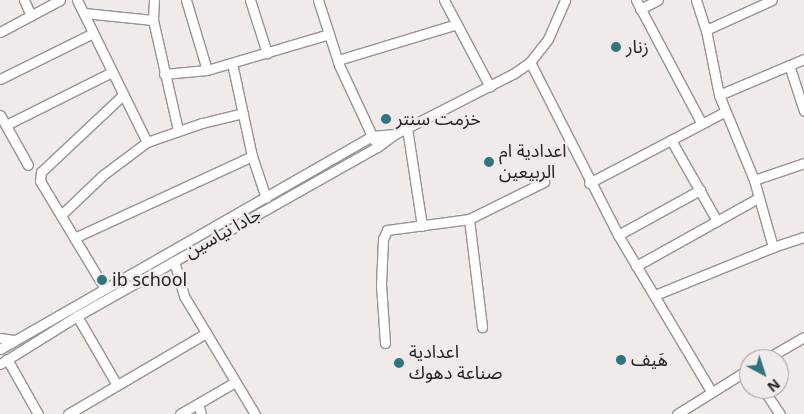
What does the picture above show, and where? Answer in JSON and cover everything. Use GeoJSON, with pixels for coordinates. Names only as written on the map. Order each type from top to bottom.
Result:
{"type":"FeatureCollection","features":[{"type":"Feature","properties":{"kind":"street"},"geometry":{"type":"LineString","coordinates":[[24,0],[31,16]]}},
{"type":"Feature","properties":{"kind":"street"},"geometry":{"type":"LineString","coordinates":[[0,32],[60,0]]}},
{"type":"Feature","properties":{"kind":"street"},"geometry":{"type":"LineString","coordinates":[[77,0],[147,142]]}},
{"type":"Feature","properties":{"kind":"street"},"geometry":{"type":"LineString","coordinates":[[154,0],[153,20],[178,130]]}},
{"type":"Feature","properties":{"kind":"street"},"geometry":{"type":"LineString","coordinates":[[186,0],[207,70]]}},
{"type":"Feature","properties":{"kind":"street"},"geometry":{"type":"LineString","coordinates":[[250,0],[267,53]]}},
{"type":"Feature","properties":{"kind":"street"},"geometry":{"type":"LineString","coordinates":[[318,0],[338,60],[377,148]]}},
{"type":"Feature","properties":{"kind":"street"},"geometry":{"type":"LineString","coordinates":[[444,0],[490,87]]}},
{"type":"Feature","properties":{"kind":"street"},"geometry":{"type":"LineString","coordinates":[[636,0],[702,124]]}},
{"type":"Feature","properties":{"kind":"street"},"geometry":{"type":"LineString","coordinates":[[640,9],[658,0]]}},
{"type":"Feature","properties":{"kind":"street"},"geometry":{"type":"LineString","coordinates":[[696,0],[706,30],[719,96],[724,112],[754,180],[773,247]]}},
{"type":"Feature","properties":{"kind":"street"},"geometry":{"type":"LineString","coordinates":[[706,30],[772,0]]}},
{"type":"Feature","properties":{"kind":"street"},"geometry":{"type":"LineString","coordinates":[[372,136],[395,134],[490,87],[530,62],[554,30],[563,1]]}},
{"type":"Feature","properties":{"kind":"street"},"geometry":{"type":"LineString","coordinates":[[84,13],[153,20]]}},
{"type":"Feature","properties":{"kind":"street"},"geometry":{"type":"LineString","coordinates":[[338,60],[457,24]]}},
{"type":"Feature","properties":{"kind":"street"},"geometry":{"type":"LineString","coordinates":[[0,79],[93,33]]}},
{"type":"Feature","properties":{"kind":"street"},"geometry":{"type":"LineString","coordinates":[[164,74],[207,70],[329,34]]}},
{"type":"Feature","properties":{"kind":"street"},"geometry":{"type":"LineString","coordinates":[[719,96],[804,58]]}},
{"type":"Feature","properties":{"kind":"street"},"geometry":{"type":"LineString","coordinates":[[530,62],[589,183],[711,391]]}},
{"type":"Feature","properties":{"kind":"street"},"geometry":{"type":"LineString","coordinates":[[232,63],[252,156],[266,198]]}},
{"type":"Feature","properties":{"kind":"street"},"geometry":{"type":"LineString","coordinates":[[789,65],[802,99],[804,111]]}},
{"type":"Feature","properties":{"kind":"street"},"geometry":{"type":"LineString","coordinates":[[6,126],[112,72]]}},
{"type":"Feature","properties":{"kind":"street"},"geometry":{"type":"LineString","coordinates":[[105,289],[40,181],[41,172],[123,95]]}},
{"type":"Feature","properties":{"kind":"street"},"geometry":{"type":"LineString","coordinates":[[589,183],[724,112]]}},
{"type":"Feature","properties":{"kind":"street"},"geometry":{"type":"LineString","coordinates":[[61,215],[103,174],[147,142],[178,130],[242,113]]}},
{"type":"Feature","properties":{"kind":"street"},"geometry":{"type":"LineString","coordinates":[[0,115],[28,165]]}},
{"type":"Feature","properties":{"kind":"street"},"geometry":{"type":"LineString","coordinates":[[407,128],[422,226]]}},
{"type":"Feature","properties":{"kind":"street","name":"جادا نیاسین"},"geometry":{"type":"LineString","coordinates":[[0,348],[174,261],[377,148],[395,134]]}},
{"type":"Feature","properties":{"kind":"street","name":"جادا نیاسین"},"geometry":{"type":"LineString","coordinates":[[3,361],[77,316],[86,305],[105,289],[372,136]]}},
{"type":"Feature","properties":{"kind":"street"},"geometry":{"type":"LineString","coordinates":[[671,140],[717,221]]}},
{"type":"Feature","properties":{"kind":"street"},"geometry":{"type":"LineString","coordinates":[[74,238],[252,156]]}},
{"type":"Feature","properties":{"kind":"street"},"geometry":{"type":"LineString","coordinates":[[754,180],[804,163]]}},
{"type":"Feature","properties":{"kind":"street"},"geometry":{"type":"LineString","coordinates":[[385,343],[381,285],[383,239],[387,230],[468,219],[544,182]]}},
{"type":"Feature","properties":{"kind":"street"},"geometry":{"type":"LineString","coordinates":[[618,235],[700,190]]}},
{"type":"Feature","properties":{"kind":"street"},"geometry":{"type":"LineString","coordinates":[[636,266],[758,198]]}},
{"type":"Feature","properties":{"kind":"street"},"geometry":{"type":"LineString","coordinates":[[468,219],[482,327]]}},
{"type":"Feature","properties":{"kind":"street"},"geometry":{"type":"LineString","coordinates":[[655,295],[773,247],[804,238]]}},
{"type":"Feature","properties":{"kind":"street"},"geometry":{"type":"LineString","coordinates":[[174,261],[184,296],[255,414]]}},
{"type":"Feature","properties":{"kind":"street"},"geometry":{"type":"LineString","coordinates":[[77,316],[117,385]]}},
{"type":"Feature","properties":{"kind":"street"},"geometry":{"type":"LineString","coordinates":[[68,414],[206,333]]}},
{"type":"Feature","properties":{"kind":"street"},"geometry":{"type":"LineString","coordinates":[[783,349],[804,337]]}},
{"type":"Feature","properties":{"kind":"street"},"geometry":{"type":"LineString","coordinates":[[0,338],[14,340]]}},
{"type":"Feature","properties":{"kind":"street"},"geometry":{"type":"LineString","coordinates":[[3,361],[38,414]]}},
{"type":"Feature","properties":{"kind":"street"},"geometry":{"type":"LineString","coordinates":[[677,414],[739,375]]}},
{"type":"Feature","properties":{"kind":"street"},"geometry":{"type":"LineString","coordinates":[[180,414],[235,382]]}},
{"type":"Feature","properties":{"kind":"street"},"geometry":{"type":"LineString","coordinates":[[770,399],[780,414]]}},
{"type":"Feature","properties":{"kind":"street"},"geometry":{"type":"LineString","coordinates":[[198,404],[202,414]]}},
{"type":"Feature","properties":{"kind":"place","name":"زنار"},"geometry":{"type":"Point","coordinates":[616,47]}},
{"type":"Feature","properties":{"kind":"place","name":"خزمت سنتر"},"geometry":{"type":"Point","coordinates":[386,119]}},
{"type":"Feature","properties":{"kind":"place","name":"اعدادية ام الربيعين"},"geometry":{"type":"Point","coordinates":[489,162]}},
{"type":"Feature","properties":{"kind":"place","name":"ib school"},"geometry":{"type":"Point","coordinates":[102,280]}},
{"type":"Feature","properties":{"kind":"place","name":"هَيف"},"geometry":{"type":"Point","coordinates":[621,360]}},
{"type":"Feature","properties":{"kind":"place","name":"اعدادية صناعة دهوك"},"geometry":{"type":"Point","coordinates":[399,363]}}]}
